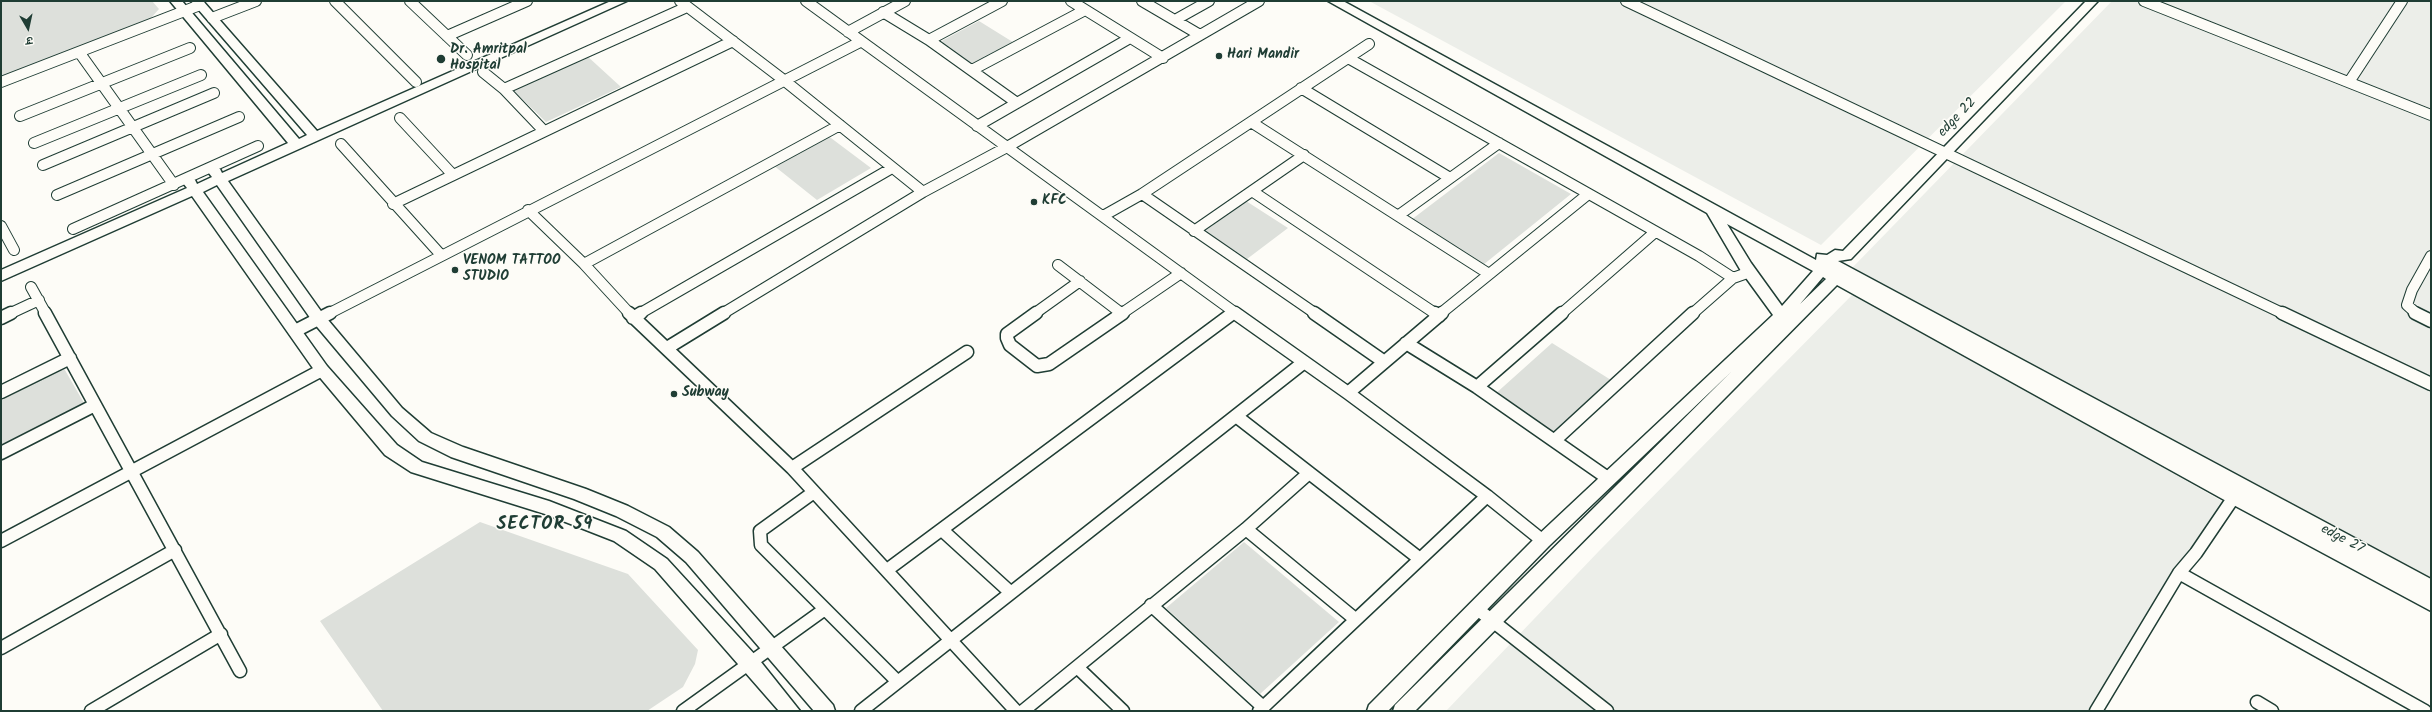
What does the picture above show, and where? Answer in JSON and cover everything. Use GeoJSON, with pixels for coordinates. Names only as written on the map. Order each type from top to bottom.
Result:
{"type":"FeatureCollection","features":[{"type":"Feature","properties":{"kind":"main road"},"geometry":{"type":"LineString","coordinates":[[176,1],[294,141]]}},
{"type":"Feature","properties":{"kind":"main road"},"geometry":{"type":"LineString","coordinates":[[1,276],[193,186],[294,141],[416,82],[598,1]]}},
{"type":"Feature","properties":{"kind":"main road"},"geometry":{"type":"LineString","coordinates":[[312,132],[621,1]]}},
{"type":"Feature","properties":{"kind":"main road"},"geometry":{"type":"LineString","coordinates":[[1334,1],[1711,208],[1836,267]]}},
{"type":"Feature","properties":{"kind":"main road"},"geometry":{"type":"LineString","coordinates":[[1351,1],[1836,267],[2234,497],[2431,603]]}},
{"type":"Feature","properties":{"kind":"main road","name":"edge 22"},"geometry":{"type":"LineString","coordinates":[[1836,267],[2092,1]]}},
{"type":"Feature","properties":{"kind":"main road"},"geometry":{"type":"LineString","coordinates":[[199,3],[312,132]]}},
{"type":"Feature","properties":{"kind":"main road"},"geometry":{"type":"LineString","coordinates":[[217,175],[318,318],[397,412],[425,437],[457,452],[576,492],[622,511],[663,532],[692,556],[826,711]]}},
{"type":"Feature","properties":{"kind":"main road"},"geometry":{"type":"LineString","coordinates":[[1,266],[193,186]]}},
{"type":"Feature","properties":{"kind":"main road"},"geometry":{"type":"LineString","coordinates":[[193,186],[322,370],[391,450],[417,467],[549,508],[620,536],[661,564],[751,663],[791,711]]}},
{"type":"Feature","properties":{"kind":"main road"},"geometry":{"type":"LineString","coordinates":[[1711,208],[1750,272],[1781,316]]}},
{"type":"Feature","properties":{"kind":"main road"},"geometry":{"type":"LineString","coordinates":[[1376,711],[1543,541],[1781,316],[1836,267]]}},
{"type":"Feature","properties":{"kind":"main road"},"geometry":{"type":"LineString","coordinates":[[1402,711],[1836,267]]}},
{"type":"Feature","properties":{"kind":"main road","name":"edge 27"},"geometry":{"type":"LineString","coordinates":[[1836,267],[2431,588]]}},
{"type":"Feature","properties":{"kind":"street"},"geometry":{"type":"LineString","coordinates":[[212,18],[256,1]]}},
{"type":"Feature","properties":{"kind":"street"},"geometry":{"type":"LineString","coordinates":[[335,1],[416,82]]}},
{"type":"Feature","properties":{"kind":"street"},"geometry":{"type":"LineString","coordinates":[[447,36],[527,1]]}},
{"type":"Feature","properties":{"kind":"street"},"geometry":{"type":"LineString","coordinates":[[806,1],[860,42],[1070,194],[1182,273],[1303,363],[1348,393],[1487,496],[1543,541]]}},
{"type":"Feature","properties":{"kind":"street"},"geometry":{"type":"LineString","coordinates":[[848,32],[905,1]]}},
{"type":"Feature","properties":{"kind":"street"},"geometry":{"type":"LineString","coordinates":[[929,40],[1002,1]]}},
{"type":"Feature","properties":{"kind":"street"},"geometry":{"type":"LineString","coordinates":[[1071,1],[1163,58]]}},
{"type":"Feature","properties":{"kind":"street"},"geometry":{"type":"LineString","coordinates":[[1142,1],[1200,35]]}},
{"type":"Feature","properties":{"kind":"street"},"geometry":{"type":"LineString","coordinates":[[1175,20],[1208,1]]}},
{"type":"Feature","properties":{"kind":"street"},"geometry":{"type":"LineString","coordinates":[[667,348],[923,192],[1007,147],[1163,58],[1258,1]]}},
{"type":"Feature","properties":{"kind":"street"},"geometry":{"type":"LineString","coordinates":[[1626,1],[2431,384]]}},
{"type":"Feature","properties":{"kind":"street"},"geometry":{"type":"LineString","coordinates":[[2144,1],[2431,115]]}},
{"type":"Feature","properties":{"kind":"street"},"geometry":{"type":"LineString","coordinates":[[2349,82],[2402,1]]}},
{"type":"Feature","properties":{"kind":"street"},"geometry":{"type":"LineString","coordinates":[[415,2],[467,55]]}},
{"type":"Feature","properties":{"kind":"street"},"geometry":{"type":"LineString","coordinates":[[1,82],[184,11],[199,3]]}},
{"type":"Feature","properties":{"kind":"street"},"geometry":{"type":"LineString","coordinates":[[504,89],[683,4],[785,81],[923,192]]}},
{"type":"Feature","properties":{"kind":"street"},"geometry":{"type":"LineString","coordinates":[[972,70],[1085,10]]}},
{"type":"Feature","properties":{"kind":"street"},"geometry":{"type":"LineString","coordinates":[[883,12],[929,40],[1016,103]]}},
{"type":"Feature","properties":{"kind":"street"},"geometry":{"type":"LineString","coordinates":[[977,126],[1130,38]]}},
{"type":"Feature","properties":{"kind":"street"},"geometry":{"type":"LineString","coordinates":[[393,204],[733,41]]}},
{"type":"Feature","properties":{"kind":"street"},"geometry":{"type":"LineString","coordinates":[[295,331],[528,210],[860,42]]}},
{"type":"Feature","properties":{"kind":"street"},"geometry":{"type":"LineString","coordinates":[[1103,216],[1142,194],[1369,44]]}},
{"type":"Feature","properties":{"kind":"street"},"geometry":{"type":"LineString","coordinates":[[20,116],[190,48]]}},
{"type":"Feature","properties":{"kind":"street"},"geometry":{"type":"LineString","coordinates":[[79,52],[120,108],[151,155],[174,185]]}},
{"type":"Feature","properties":{"kind":"street"},"geometry":{"type":"LineString","coordinates":[[1348,58],[1500,143],[1587,195],[1703,259],[1733,278]]}},
{"type":"Feature","properties":{"kind":"street"},"geometry":{"type":"LineString","coordinates":[[483,72],[504,89],[544,131]]}},
{"type":"Feature","properties":{"kind":"street"},"geometry":{"type":"LineString","coordinates":[[34,143],[202,75]]}},
{"type":"Feature","properties":{"kind":"street"},"geometry":{"type":"LineString","coordinates":[[1301,88],[1450,178]]}},
{"type":"Feature","properties":{"kind":"street"},"geometry":{"type":"LineString","coordinates":[[42,165],[214,93]]}},
{"type":"Feature","properties":{"kind":"street"},"geometry":{"type":"LineString","coordinates":[[57,195],[239,117]]}},
{"type":"Feature","properties":{"kind":"street"},"geometry":{"type":"LineString","coordinates":[[400,118],[453,175]]}},
{"type":"Feature","properties":{"kind":"street"},"geometry":{"type":"LineString","coordinates":[[1251,122],[1399,215],[1489,274]]}},
{"type":"Feature","properties":{"kind":"street"},"geometry":{"type":"LineString","coordinates":[[584,264],[840,125]]}},
{"type":"Feature","properties":{"kind":"street"},"geometry":{"type":"LineString","coordinates":[[1399,215],[1500,143]]}},
{"type":"Feature","properties":{"kind":"street"},"geometry":{"type":"LineString","coordinates":[[341,144],[393,204],[441,255]]}},
{"type":"Feature","properties":{"kind":"street"},"geometry":{"type":"LineString","coordinates":[[73,229],[258,146]]}},
{"type":"Feature","properties":{"kind":"street"},"geometry":{"type":"LineString","coordinates":[[1194,231],[1304,155]]}},
{"type":"Feature","properties":{"kind":"street"},"geometry":{"type":"LineString","coordinates":[[633,318],[892,168]]}},
{"type":"Feature","properties":{"kind":"street"},"geometry":{"type":"LineString","coordinates":[[1252,191],[1439,316]]}},
{"type":"Feature","properties":{"kind":"street"},"geometry":{"type":"LineString","coordinates":[[1142,194],[1382,361]]}},
{"type":"Feature","properties":{"kind":"street"},"geometry":{"type":"LineString","coordinates":[[1348,393],[1382,361],[1587,195]]}},
{"type":"Feature","properties":{"kind":"street"},"geometry":{"type":"LineString","coordinates":[[528,210],[584,264],[633,318],[667,348],[792,468],[1016,711]]}},
{"type":"Feature","properties":{"kind":"street"},"geometry":{"type":"LineString","coordinates":[[1,226],[14,250]]}},
{"type":"Feature","properties":{"kind":"street"},"geometry":{"type":"LineString","coordinates":[[1477,387],[1654,233]]}},
{"type":"Feature","properties":{"kind":"street"},"geometry":{"type":"LineString","coordinates":[[2431,256],[2412,290],[2407,305],[2416,314],[2431,321]]}},
{"type":"Feature","properties":{"kind":"street"},"geometry":{"type":"LineString","coordinates":[[1058,265],[1121,313]]}},
{"type":"Feature","properties":{"kind":"street"},"geometry":{"type":"LineString","coordinates":[[1555,440],[1733,278],[1750,272]]}},
{"type":"Feature","properties":{"kind":"street"},"geometry":{"type":"LineString","coordinates":[[1080,281],[1011,329],[1007,338],[1010,345],[1032,364],[1037,366],[1049,364],[1121,313],[1182,273]]}},
{"type":"Feature","properties":{"kind":"street"},"geometry":{"type":"LineString","coordinates":[[31,287],[240,671]]}},
{"type":"Feature","properties":{"kind":"street"},"geometry":{"type":"LineString","coordinates":[[1,318],[39,300]]}},
{"type":"Feature","properties":{"kind":"street"},"geometry":{"type":"LineString","coordinates":[[887,570],[1235,312]]}},
{"type":"Feature","properties":{"kind":"street"},"geometry":{"type":"LineString","coordinates":[[1406,343],[1477,387],[1609,478]]}},
{"type":"Feature","properties":{"kind":"street"},"geometry":{"type":"LineString","coordinates":[[792,468],[968,352]]}},
{"type":"Feature","properties":{"kind":"street"},"geometry":{"type":"LineString","coordinates":[[1,392],[70,358]]}},
{"type":"Feature","properties":{"kind":"street"},"geometry":{"type":"LineString","coordinates":[[861,711],[1010,592],[1303,363]]}},
{"type":"Feature","properties":{"kind":"street"},"geometry":{"type":"LineString","coordinates":[[1,542],[322,370]]}},
{"type":"Feature","properties":{"kind":"street"},"geometry":{"type":"LineString","coordinates":[[1,453],[95,406]]}},
{"type":"Feature","properties":{"kind":"street"},"geometry":{"type":"LineString","coordinates":[[1236,416],[1420,559]]}},
{"type":"Feature","properties":{"kind":"street"},"geometry":{"type":"LineString","coordinates":[[1023,711],[1246,529],[1309,473]]}},
{"type":"Feature","properties":{"kind":"street"},"geometry":{"type":"LineString","coordinates":[[814,492],[760,531],[762,545],[898,682]]}},
{"type":"Feature","properties":{"kind":"street"},"geometry":{"type":"LineString","coordinates":[[1151,605],[1261,709],[1487,496]]}},
{"type":"Feature","properties":{"kind":"street"},"geometry":{"type":"LineString","coordinates":[[2098,710],[2179,573],[2196,553],[2234,497]]}},
{"type":"Feature","properties":{"kind":"street"},"geometry":{"type":"LineString","coordinates":[[1246,529],[1355,619]]}},
{"type":"Feature","properties":{"kind":"street"},"geometry":{"type":"LineString","coordinates":[[942,530],[1010,592]]}},
{"type":"Feature","properties":{"kind":"street"},"geometry":{"type":"LineString","coordinates":[[1,648],[175,550]]}},
{"type":"Feature","properties":{"kind":"street"},"geometry":{"type":"LineString","coordinates":[[2179,573],[2425,711]]}},
{"type":"Feature","properties":{"kind":"street"},"geometry":{"type":"LineString","coordinates":[[1476,608],[1608,711]]}},
{"type":"Feature","properties":{"kind":"street"},"geometry":{"type":"LineString","coordinates":[[682,711],[772,649],[825,609]]}},
{"type":"Feature","properties":{"kind":"street"},"geometry":{"type":"LineString","coordinates":[[91,711],[220,634]]}},
{"type":"Feature","properties":{"kind":"street"},"geometry":{"type":"LineString","coordinates":[[1078,667],[1123,711]]}},
{"type":"Feature","properties":{"kind":"street"},"geometry":{"type":"LineString","coordinates":[[2257,702],[2272,711]]}},
{"type":"Feature","properties":{"kind":"shaded area"},"geometry":{"type":"Polygon","coordinates":[[[1,1],[152,1],[159,9],[151,18],[1,77],[1,1]]]}},
{"type":"Feature","properties":{"kind":"shaded area"},"geometry":{"type":"Polygon","coordinates":[[[1369,1],[2066,1],[1821,245],[1369,1]]]}},
{"type":"Feature","properties":{"kind":"shaded area"},"geometry":{"type":"Polygon","coordinates":[[[2112,1],[2431,1],[2431,580],[1852,268],[2112,1]]]}},
{"type":"Feature","properties":{"kind":"shaded area"},"geometry":{"type":"Polygon","coordinates":[[[979,21],[1016,44],[973,69],[936,44],[979,21]]]}},
{"type":"Feature","properties":{"kind":"shaded area"},"geometry":{"type":"Polygon","coordinates":[[[586,55],[621,87],[546,122],[512,89],[586,55]]]}},
{"type":"Feature","properties":{"kind":"shaded area"},"geometry":{"type":"Polygon","coordinates":[[[827,135],[871,168],[817,200],[773,165],[827,135]]]}},
{"type":"Feature","properties":{"kind":"shaded area"},"geometry":{"type":"Polygon","coordinates":[[[1499,153],[1571,194],[1483,265],[1411,220],[1499,153]]]}},
{"type":"Feature","properties":{"kind":"shaded area"},"geometry":{"type":"Polygon","coordinates":[[[1246,201],[1288,228],[1247,259],[1205,231],[1246,201]]]}},
{"type":"Feature","properties":{"kind":"shaded area"},"geometry":{"type":"Polygon","coordinates":[[[1855,292],[2225,503],[2099,711],[1446,711],[1599,551],[1855,292]]]}},
{"type":"Feature","properties":{"kind":"shaded area"},"geometry":{"type":"Polygon","coordinates":[[[1552,343],[1611,380],[1554,435],[1494,395],[1552,343]]]}},
{"type":"Feature","properties":{"kind":"shaded area"},"geometry":{"type":"Polygon","coordinates":[[[62,365],[84,403],[1,445],[1,395],[62,365]]]}},
{"type":"Feature","properties":{"kind":"shaded area"},"geometry":{"type":"Polygon","coordinates":[[[480,522],[628,574],[698,650],[695,664],[683,687],[647,711],[383,711],[320,621],[480,522]]]}},
{"type":"Feature","properties":{"kind":"shaded area"},"geometry":{"type":"Polygon","coordinates":[[[1244,542],[1339,622],[1260,694],[1166,608],[1244,542]]]}},
{"type":"Feature","properties":{"kind":"place","name":"Hari Mandir"},"geometry":{"type":"Point","coordinates":[1219,56]}},
{"type":"Feature","properties":{"kind":"place","name":"Dr. Amritpal Hospital"},"geometry":{"type":"Point","coordinates":[441,59]}},
{"type":"Feature","properties":{"kind":"place","name":"KFC"},"geometry":{"type":"Point","coordinates":[1034,202]}},
{"type":"Feature","properties":{"kind":"place","name":"VENOM TATTOO STUDIO"},"geometry":{"type":"Point","coordinates":[455,270]}},
{"type":"Feature","properties":{"kind":"place","name":"Subway"},"geometry":{"type":"Point","coordinates":[674,394]}},
{"type":"Feature","properties":{"kind":"district","name":"SECTOR 59"},"geometry":{"type":"Point","coordinates":[545,526]}}]}
